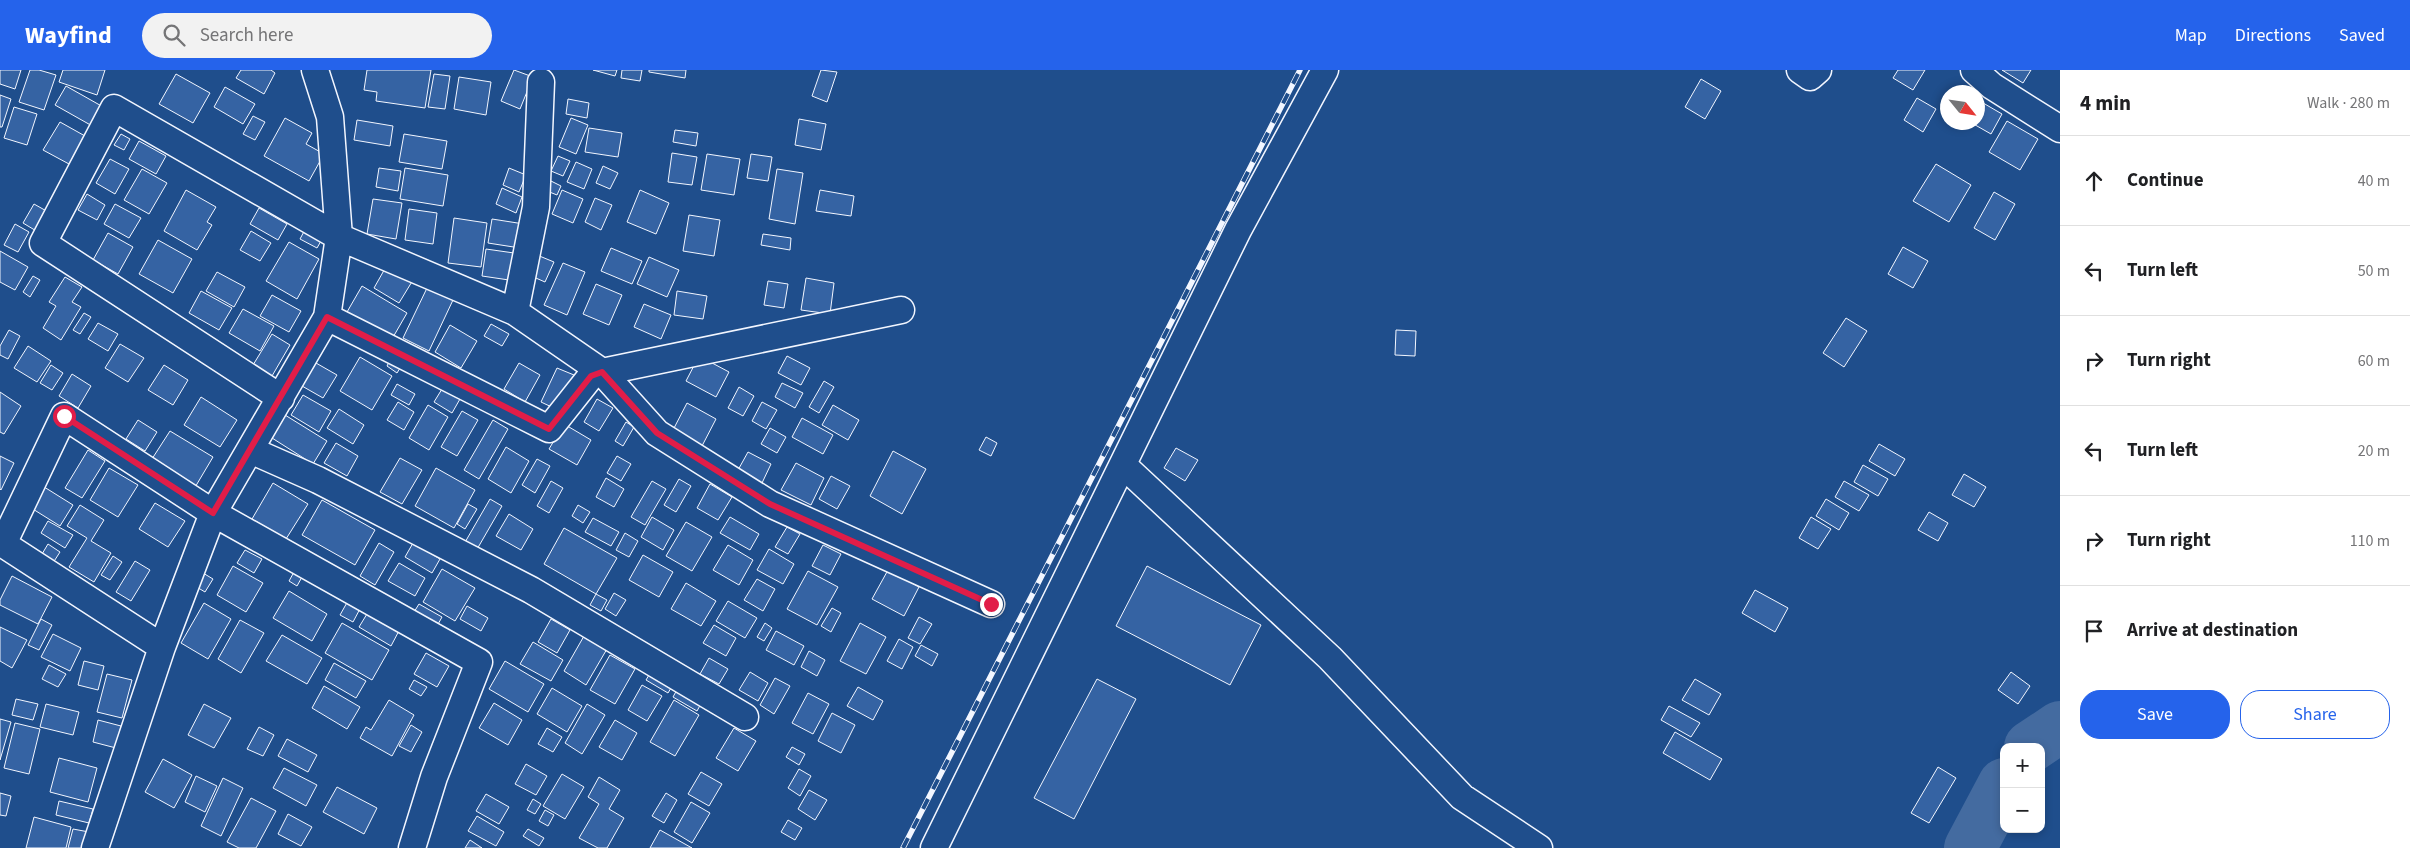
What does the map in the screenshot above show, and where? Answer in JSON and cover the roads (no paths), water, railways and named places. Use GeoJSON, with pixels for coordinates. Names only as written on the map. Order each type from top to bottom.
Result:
{"type":"FeatureCollection","features":[{"type":"Feature","properties":{"kind":"street"},"geometry":{"type":"LineString","coordinates":[[95,848],[162,647],[213,513],[327,317],[339,237],[330,117],[315,70]]}},
{"type":"Feature","properties":{"kind":"street"},"geometry":{"type":"LineString","coordinates":[[934,848],[1238,230],[1325,70]]}},
{"type":"Feature","properties":{"kind":"street"},"geometry":{"type":"LineString","coordinates":[[1800,70],[1810,77],[1818,70]]}},
{"type":"Feature","properties":{"kind":"street"},"geometry":{"type":"LineString","coordinates":[[1974,70],[1992,86],[2060,128]]}},
{"type":"Feature","properties":{"kind":"street"},"geometry":{"type":"LineString","coordinates":[[515,312],[536,207],[541,82]]}},
{"type":"Feature","properties":{"kind":"street"},"geometry":{"type":"LineString","coordinates":[[281,398],[43,243],[114,108],[339,237],[515,312],[602,372],[657,433],[770,504],[991,604]]}},
{"type":"Feature","properties":{"kind":"street"},"geometry":{"type":"LineString","coordinates":[[327,317],[549,429],[591,376],[602,372],[901,310]]}},
{"type":"Feature","properties":{"kind":"street"},"geometry":{"type":"LineString","coordinates":[[162,647],[2,543],[64,416],[213,513],[479,662],[434,776],[412,848]]}},
{"type":"Feature","properties":{"kind":"street"},"geometry":{"type":"LineString","coordinates":[[250,450],[318,480],[531,590],[745,717]]}},
{"type":"Feature","properties":{"kind":"street"},"geometry":{"type":"LineString","coordinates":[[1122,465],[1330,658],[1462,797],[1539,848]]}},
{"type":"Feature","properties":{"kind":"waterway"},"geometry":{"type":"LineString","coordinates":[[2036,743],[2060,727]]}},
{"type":"Feature","properties":{"kind":"waterway"},"geometry":{"type":"LineString","coordinates":[[1970,848],[2002,788]]}},
{"type":"Feature","properties":{"kind":"railway"},"geometry":{"type":"LineString","coordinates":[[903,848],[1300,70]]}}]}
